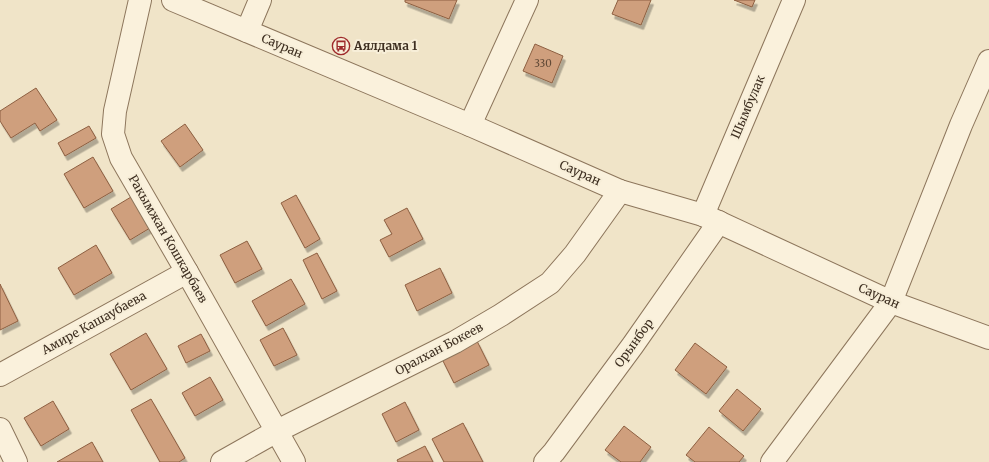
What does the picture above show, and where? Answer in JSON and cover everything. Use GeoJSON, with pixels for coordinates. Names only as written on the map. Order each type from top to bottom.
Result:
{"type":"FeatureCollection","features":[{"type":"Feature","properties":{"kind":"street","name":"Ракымжан Кошкарбаев"},"geometry":{"type":"LineString","coordinates":[[140,0],[115,111],[113,134],[121,158],[294,462]]}},
{"type":"Feature","properties":{"kind":"street","name":"Сауран"},"geometry":{"type":"LineString","coordinates":[[173,0],[470,125],[620,191],[711,218],[891,302],[989,338]]}},
{"type":"Feature","properties":{"kind":"street"},"geometry":{"type":"LineString","coordinates":[[247,31],[260,0]]}},
{"type":"Feature","properties":{"kind":"street"},"geometry":{"type":"LineString","coordinates":[[470,125],[527,0]]}},
{"type":"Feature","properties":{"kind":"street","name":"Шымбулак"},"geometry":{"type":"LineString","coordinates":[[711,218],[794,0]]}},
{"type":"Feature","properties":{"kind":"street"},"geometry":{"type":"LineString","coordinates":[[772,462],[891,302],[989,61]]}},
{"type":"Feature","properties":{"kind":"street","name":"Оралхан Бокеев"},"geometry":{"type":"LineString","coordinates":[[222,462],[277,431],[455,342],[501,315],[550,283],[575,254],[620,191]]}},
{"type":"Feature","properties":{"kind":"street","name":"Орынбор"},"geometry":{"type":"LineString","coordinates":[[545,462],[624,358],[711,218]]}},
{"type":"Feature","properties":{"kind":"street","name":"Амире Кашаубаева"},"geometry":{"type":"LineString","coordinates":[[0,375],[187,272]]}},
{"type":"Feature","properties":{"kind":"street"},"geometry":{"type":"LineString","coordinates":[[0,429],[16,462]]}},
{"type":"Feature","properties":{"kind":"building"},"geometry":{"type":"Polygon","coordinates":[[[405,0],[457,0],[449,19],[405,2],[405,0]]]}},
{"type":"Feature","properties":{"kind":"building"},"geometry":{"type":"Polygon","coordinates":[[[618,0],[651,0],[641,25],[612,14],[618,0]]]}},
{"type":"Feature","properties":{"kind":"building"},"geometry":{"type":"Polygon","coordinates":[[[734,0],[755,0],[752,7],[734,0]]]}},
{"type":"Feature","properties":{"kind":"building"},"geometry":{"type":"Polygon","coordinates":[[[535,44],[563,56],[552,83],[523,71],[535,44]]]}},
{"type":"Feature","properties":{"kind":"building"},"geometry":{"type":"Polygon","coordinates":[[[36,88],[57,120],[40,131],[35,123],[11,138],[0,121],[0,111],[36,88]]]}},
{"type":"Feature","properties":{"kind":"building"},"geometry":{"type":"Polygon","coordinates":[[[185,124],[203,150],[180,167],[161,141],[185,124]]]}},
{"type":"Feature","properties":{"kind":"building"},"geometry":{"type":"Polygon","coordinates":[[[89,126],[96,138],[65,156],[58,143],[89,126]]]}},
{"type":"Feature","properties":{"kind":"building"},"geometry":{"type":"Polygon","coordinates":[[[93,157],[113,191],[84,208],[64,174],[93,157]]]}},
{"type":"Feature","properties":{"kind":"building"},"geometry":{"type":"Polygon","coordinates":[[[136,194],[155,225],[130,240],[111,209],[136,194]]]}},
{"type":"Feature","properties":{"kind":"building"},"geometry":{"type":"Polygon","coordinates":[[[296,195],[320,239],[305,248],[281,203],[296,195]]]}},
{"type":"Feature","properties":{"kind":"building"},"geometry":{"type":"Polygon","coordinates":[[[407,208],[423,239],[389,257],[380,240],[392,234],[384,220],[407,208]]]}},
{"type":"Feature","properties":{"kind":"building"},"geometry":{"type":"Polygon","coordinates":[[[247,241],[262,269],[235,283],[220,255],[247,241]]]}},
{"type":"Feature","properties":{"kind":"building"},"geometry":{"type":"Polygon","coordinates":[[[96,245],[112,273],[74,295],[58,268],[96,245]]]}},
{"type":"Feature","properties":{"kind":"building"},"geometry":{"type":"Polygon","coordinates":[[[317,253],[337,291],[322,299],[303,260],[317,253]]]}},
{"type":"Feature","properties":{"kind":"building"},"geometry":{"type":"Polygon","coordinates":[[[440,268],[452,293],[417,311],[405,285],[440,268]]]}},
{"type":"Feature","properties":{"kind":"building"},"geometry":{"type":"Polygon","coordinates":[[[291,279],[305,304],[266,326],[252,301],[291,279]]]}},
{"type":"Feature","properties":{"kind":"building"},"geometry":{"type":"Polygon","coordinates":[[[0,284],[18,321],[0,330],[0,284]]]}},
{"type":"Feature","properties":{"kind":"building"},"geometry":{"type":"Polygon","coordinates":[[[283,328],[297,355],[274,366],[260,340],[283,328]]]}},
{"type":"Feature","properties":{"kind":"building"},"geometry":{"type":"Polygon","coordinates":[[[146,333],[167,369],[131,390],[110,354],[146,333]]]}},
{"type":"Feature","properties":{"kind":"building"},"geometry":{"type":"Polygon","coordinates":[[[201,334],[210,351],[186,363],[178,346],[201,334]]]}},
{"type":"Feature","properties":{"kind":"building"},"geometry":{"type":"Polygon","coordinates":[[[477,341],[489,365],[454,383],[442,359],[477,341]]]}},
{"type":"Feature","properties":{"kind":"building"},"geometry":{"type":"Polygon","coordinates":[[[695,343],[727,367],[706,394],[675,370],[695,343]]]}},
{"type":"Feature","properties":{"kind":"building"},"geometry":{"type":"Polygon","coordinates":[[[210,377],[223,400],[195,416],[182,393],[210,377]]]}},
{"type":"Feature","properties":{"kind":"building"},"geometry":{"type":"Polygon","coordinates":[[[737,389],[761,409],[743,431],[719,411],[737,389]]]}},
{"type":"Feature","properties":{"kind":"building"},"geometry":{"type":"Polygon","coordinates":[[[151,399],[185,458],[179,462],[160,462],[131,410],[151,399]]]}},
{"type":"Feature","properties":{"kind":"building"},"geometry":{"type":"Polygon","coordinates":[[[53,401],[69,429],[41,446],[24,418],[53,401]]]}},
{"type":"Feature","properties":{"kind":"building"},"geometry":{"type":"Polygon","coordinates":[[[405,402],[419,430],[396,442],[382,414],[405,402]]]}},
{"type":"Feature","properties":{"kind":"building"},"geometry":{"type":"Polygon","coordinates":[[[463,423],[483,462],[444,462],[432,439],[463,423]]]}},
{"type":"Feature","properties":{"kind":"building"},"geometry":{"type":"Polygon","coordinates":[[[624,426],[651,447],[640,462],[621,462],[605,450],[624,426]]]}},
{"type":"Feature","properties":{"kind":"building"},"geometry":{"type":"Polygon","coordinates":[[[709,427],[744,456],[739,462],[695,462],[686,455],[709,427]]]}},
{"type":"Feature","properties":{"kind":"building"},"geometry":{"type":"Polygon","coordinates":[[[92,442],[103,462],[57,462],[92,442]]]}},
{"type":"Feature","properties":{"kind":"building"},"geometry":{"type":"Polygon","coordinates":[[[425,446],[433,462],[398,462],[397,460],[425,446]]]}},
{"type":"Feature","properties":{"kind":"place","name":"Аялдама 1"},"geometry":{"type":"Point","coordinates":[341,46]}}]}
